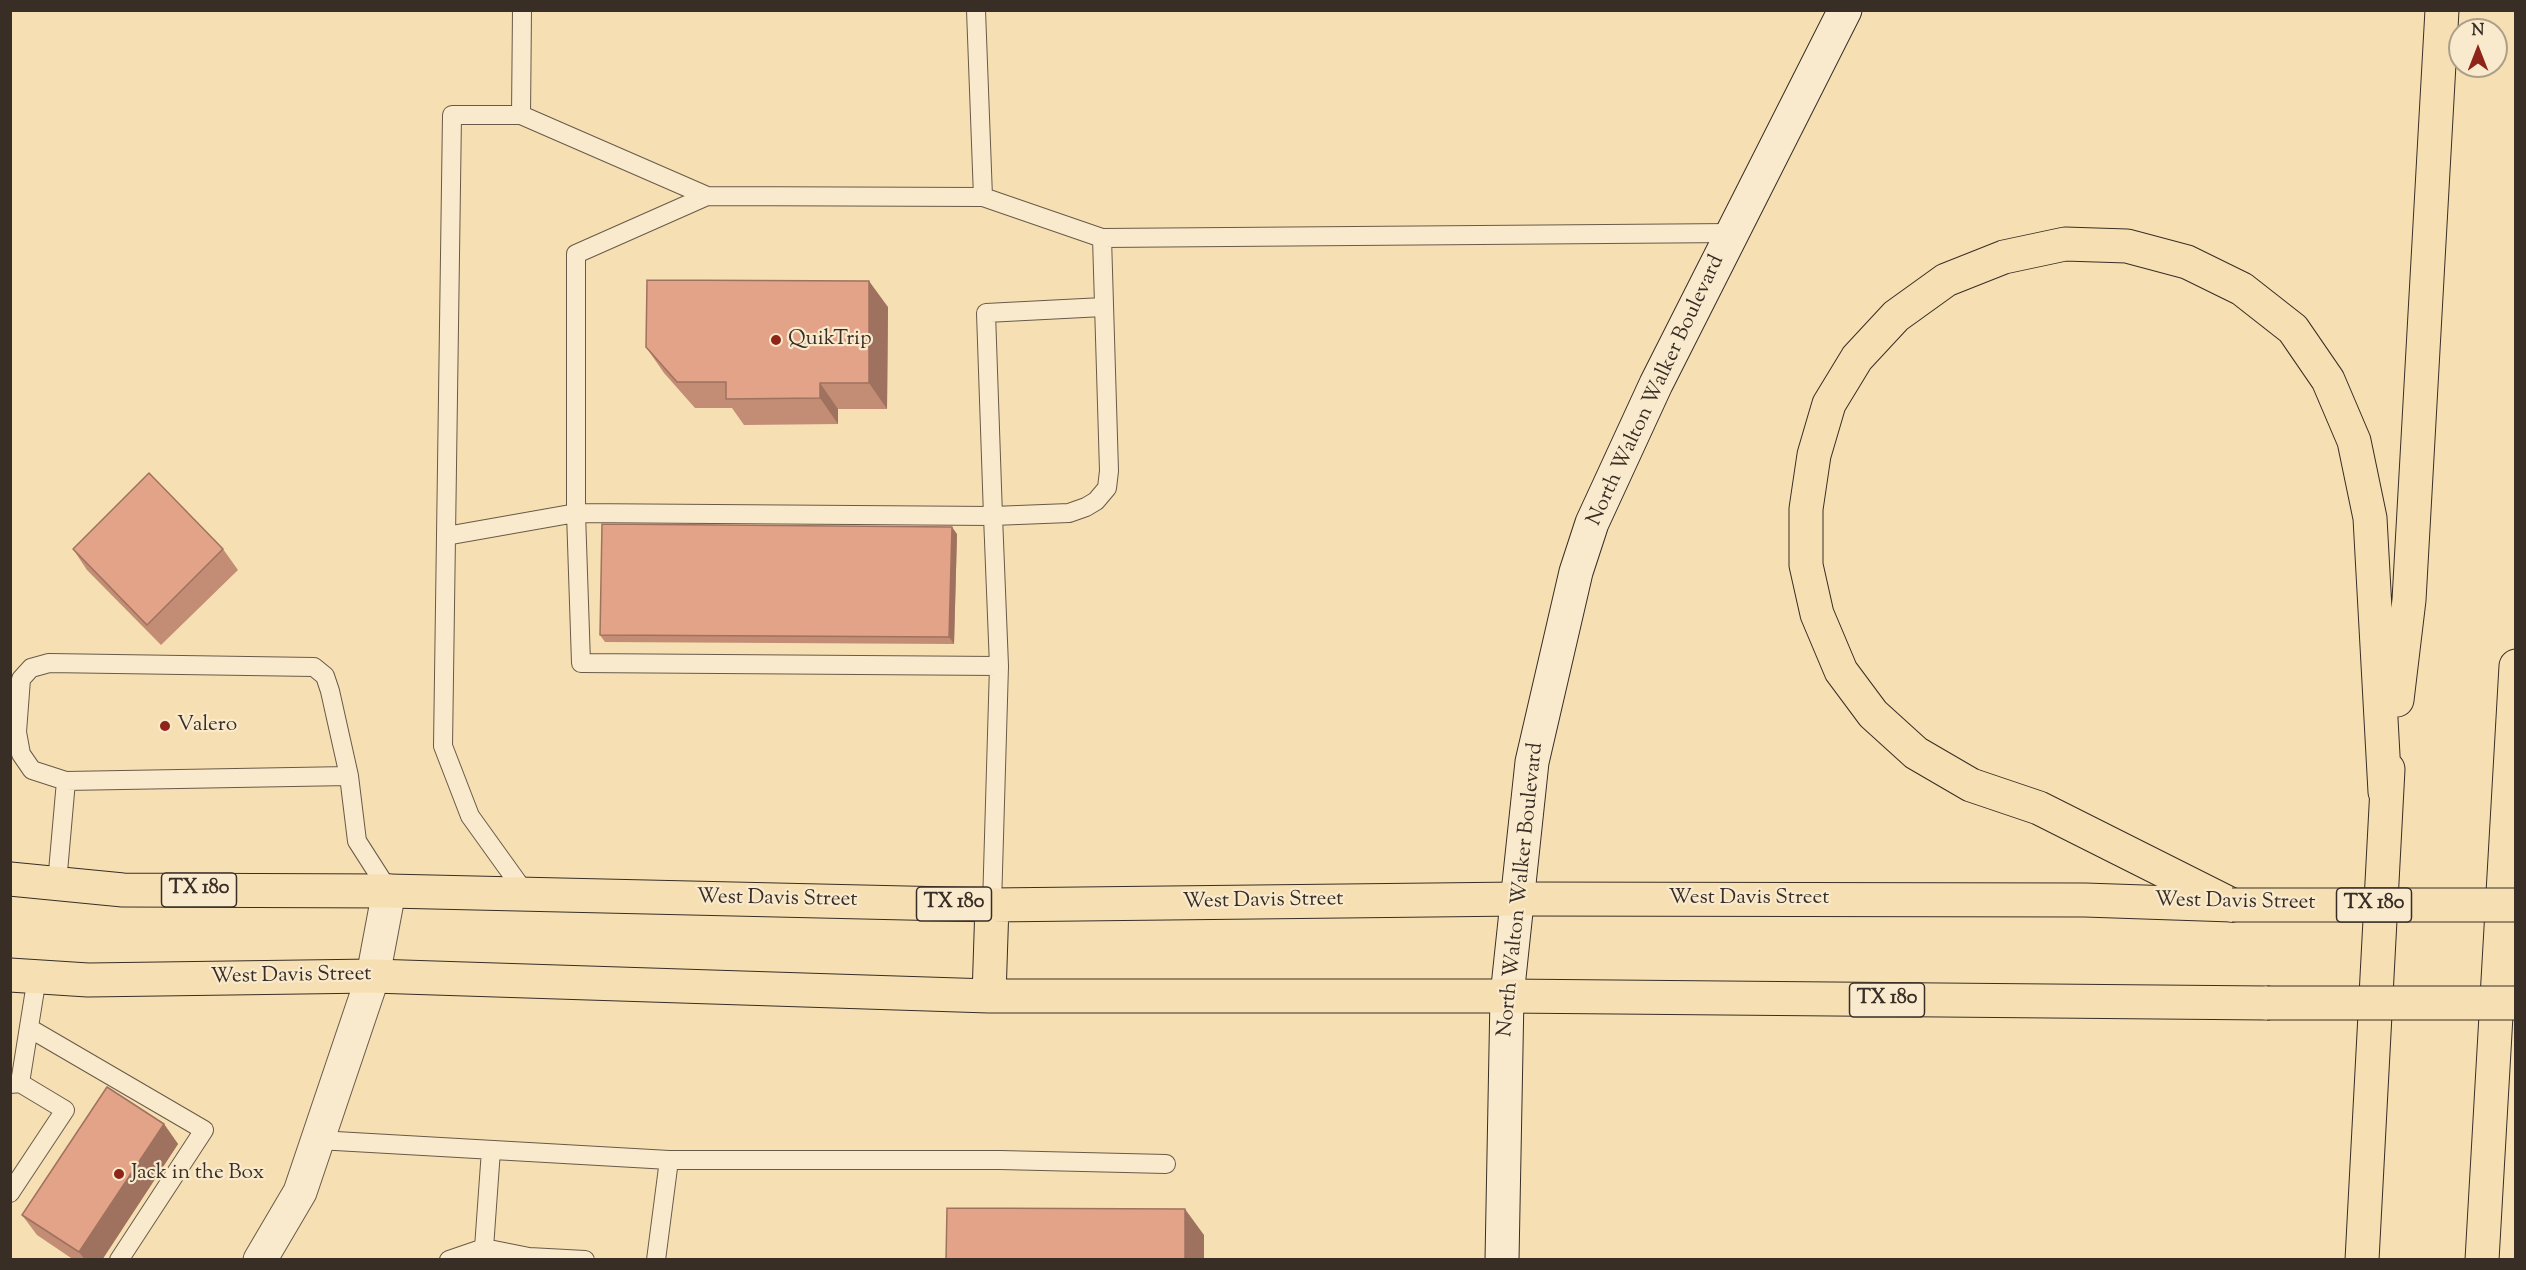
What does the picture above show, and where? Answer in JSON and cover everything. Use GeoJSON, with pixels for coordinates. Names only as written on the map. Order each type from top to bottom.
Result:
{"type":"FeatureCollection","features":[{"type":"Feature","properties":{"kind":"main road","name":"North Walton Walker Boulevard"},"geometry":{"type":"LineString","coordinates":[[1502,1260],[1507,996],[1532,762],[1576,572],[1592,524],[1651,395],[1845,10]]}},
{"type":"Feature","properties":{"kind":"main road"},"geometry":{"type":"LineString","coordinates":[[2361,1260],[2385,792],[2409,600],[2442,10]]}},
{"type":"Feature","properties":{"kind":"main road"},"geometry":{"type":"LineString","coordinates":[[2232,905],[2039,808],[1971,785],[1916,753],[1873,714],[1841,671],[1817,614],[1806,565],[1806,509],[1814,454],[1829,404],[1857,358],[1896,316],[1946,280],[2004,256],[2065,244],[2127,246],[2187,262],[2242,289],[2293,329],[2328,380],[2354,441],[2370,518],[2385,792]]}},
{"type":"Feature","properties":{"kind":"main road"},"geometry":{"type":"LineString","coordinates":[[2482,1260],[2516,666]]}},
{"type":"Feature","properties":{"kind":"main road","name":"West Davis Street"},"geometry":{"type":"LineString","coordinates":[[10,879],[123,890],[388,891],[992,905],[1519,899],[2085,900],[2232,905],[2516,904]]}},
{"type":"Feature","properties":{"kind":"main road"},"geometry":{"type":"LineString","coordinates":[[260,1260],[300,1192],[373,976],[388,891]]}},
{"type":"Feature","properties":{"kind":"main road"},"geometry":{"type":"LineString","coordinates":[[989,996],[992,905]]}},
{"type":"Feature","properties":{"kind":"main road","name":"West Davis Street"},"geometry":{"type":"LineString","coordinates":[[24,976],[88,980],[373,976],[989,996],[1507,996],[2516,1003]]}},
{"type":"Feature","properties":{"kind":"lane"},"geometry":{"type":"LineString","coordinates":[[521,115],[522,10]]}},
{"type":"Feature","properties":{"kind":"lane"},"geometry":{"type":"LineString","coordinates":[[976,10],[983,197]]}},
{"type":"Feature","properties":{"kind":"lane"},"geometry":{"type":"LineString","coordinates":[[526,894],[471,816],[443,746],[452,115],[521,115],[707,196],[983,197],[1102,238],[1732,233]]}},
{"type":"Feature","properties":{"kind":"lane"},"geometry":{"type":"LineString","coordinates":[[707,196],[576,254],[576,513],[581,663],[999,666]]}},
{"type":"Feature","properties":{"kind":"lane"},"geometry":{"type":"LineString","coordinates":[[446,536],[576,513],[993,516],[1069,513],[1091,504],[1107,488],[1109,471],[1102,238]]}},
{"type":"Feature","properties":{"kind":"lane"},"geometry":{"type":"LineString","coordinates":[[992,905],[999,666],[986,313],[1103,307]]}},
{"type":"Feature","properties":{"kind":"lane"},"geometry":{"type":"LineString","coordinates":[[349,776],[66,781],[32,770],[21,754],[17,732],[21,679],[31,668],[49,663],[314,667],[325,676],[330,691],[349,776],[357,841],[388,891]]}},
{"type":"Feature","properties":{"kind":"lane"},"geometry":{"type":"LineString","coordinates":[[57,883],[66,781]]}},
{"type":"Feature","properties":{"kind":"lane"},"geometry":{"type":"LineString","coordinates":[[10,1193],[64,1110],[15,1084],[29,1028],[24,976]]}},
{"type":"Feature","properties":{"kind":"lane"},"geometry":{"type":"LineString","coordinates":[[29,1028],[204,1130],[119,1260]]}},
{"type":"Feature","properties":{"kind":"lane"},"geometry":{"type":"LineString","coordinates":[[318,1140],[669,1160],[1000,1160],[1166,1164]]}},
{"type":"Feature","properties":{"kind":"lane"},"geometry":{"type":"LineString","coordinates":[[484,1254],[491,1150]]}},
{"type":"Feature","properties":{"kind":"lane"},"geometry":{"type":"LineString","coordinates":[[656,1260],[669,1160]]}},
{"type":"Feature","properties":{"kind":"lane"},"geometry":{"type":"LineString","coordinates":[[449,1260],[484,1254],[585,1260]]}},
{"type":"Feature","properties":{"kind":"building","name":"QuikTrip"},"geometry":{"type":"Polygon","coordinates":[[[647,280],[869,281],[869,383],[820,383],[820,398],[726,399],[726,382],[677,382],[646,347],[647,280]]]}},
{"type":"Feature","properties":{"kind":"building"},"geometry":{"type":"Polygon","coordinates":[[[149,473],[223,549],[147,625],[73,549],[149,473]]]}},
{"type":"Feature","properties":{"kind":"building"},"geometry":{"type":"Polygon","coordinates":[[[602,524],[952,527],[949,637],[600,635],[602,524]]]}},
{"type":"Feature","properties":{"kind":"building"},"geometry":{"type":"Polygon","coordinates":[[[107,1087],[164,1124],[79,1252],[22,1215],[107,1087]]]}},
{"type":"Feature","properties":{"kind":"building"},"geometry":{"type":"Polygon","coordinates":[[[947,1208],[1185,1209],[1185,1260],[946,1260],[947,1208]]]}},
{"type":"Feature","properties":{"kind":"place","name":"QuikTrip"},"geometry":{"type":"Point","coordinates":[776,340]}},
{"type":"Feature","properties":{"kind":"place","name":"Valero"},"geometry":{"type":"Point","coordinates":[165,726]}},
{"type":"Feature","properties":{"kind":"place","name":"Jack in the Box"},"geometry":{"type":"Point","coordinates":[119,1174]}}]}
